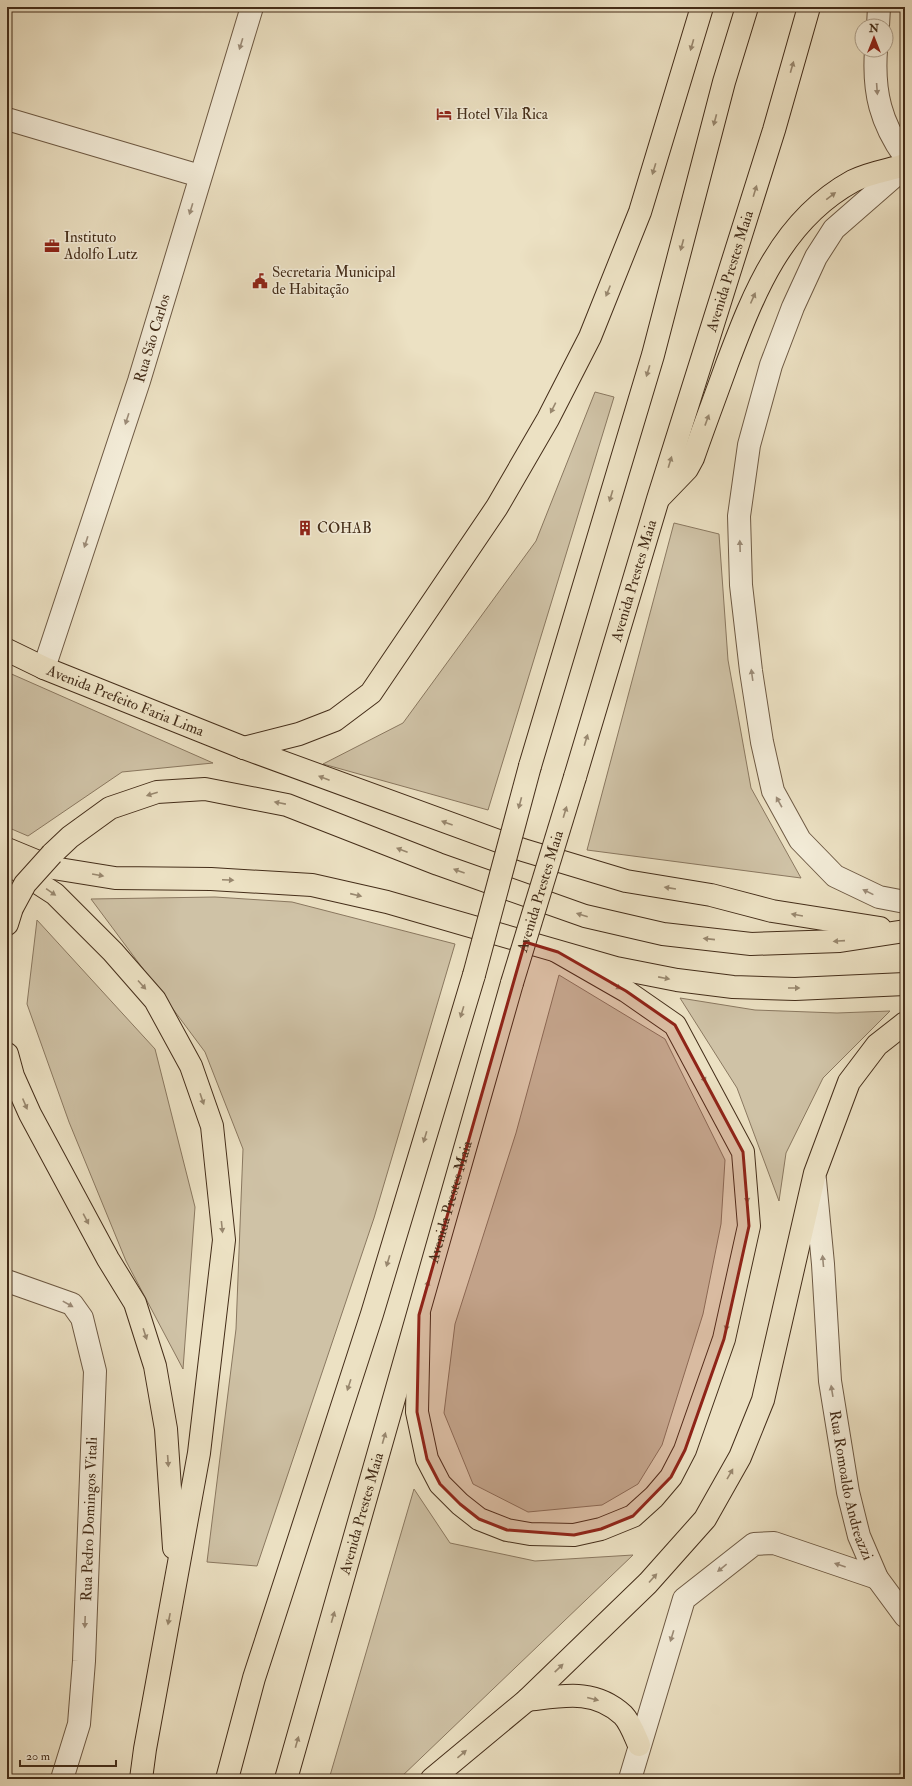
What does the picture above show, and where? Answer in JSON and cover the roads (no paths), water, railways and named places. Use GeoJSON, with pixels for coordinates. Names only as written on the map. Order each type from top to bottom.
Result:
{"type":"FeatureCollection","features":[{"type":"Feature","properties":{"kind":"main road"},"geometry":{"type":"LineString","coordinates":[[244,748],[299,734],[335,720],[371,693],[497,507],[548,419],[596,322],[640,212],[702,7]]}},
{"type":"Feature","properties":{"kind":"main road"},"geometry":{"type":"LineString","coordinates":[[227,1779],[254,1678],[372,1314],[474,975],[530,766],[653,355],[724,82],[747,7]]}},
{"type":"Feature","properties":{"kind":"main road","name":"Avenida Prestes Maia"},"geometry":{"type":"LineString","coordinates":[[286,1779],[419,1315],[512,983],[658,499],[771,138],[809,7]]}},
{"type":"Feature","properties":{"kind":"main road"},"geometry":{"type":"LineString","coordinates":[[658,499],[678,480],[687,469],[693,458],[743,321],[764,274],[789,236],[817,207],[842,187],[855,180],[905,166]]}},
{"type":"Feature","properties":{"kind":"main road","name":"Avenida Prefeito Faria Lima"},"geometry":{"type":"LineString","coordinates":[[7,650],[44,668],[244,748],[523,850],[626,881],[711,895],[787,914],[905,931]]}},
{"type":"Feature","properties":{"kind":"main road"},"geometry":{"type":"LineString","coordinates":[[9,916],[25,884],[52,854],[70,837],[110,808],[158,792],[205,789],[287,805],[438,864],[585,916],[663,934],[751,944],[840,941],[905,931]]}},
{"type":"Feature","properties":{"kind":"main road"},"geometry":{"type":"LineString","coordinates":[[7,850],[53,868],[114,878],[211,879],[312,885],[387,902],[616,968],[677,980],[733,987],[796,989],[891,986],[905,984]]}},
{"type":"Feature","properties":{"kind":"main road"},"geometry":{"type":"LineString","coordinates":[[7,863],[55,894],[113,952],[156,1000],[191,1066],[212,1126],[224,1240],[199,1453],[145,1749],[141,1779]]}},
{"type":"Feature","properties":{"kind":"main road"},"geometry":{"type":"LineString","coordinates":[[419,1315],[417,1412],[427,1459],[440,1484],[460,1504],[479,1518],[507,1530],[530,1534],[574,1535],[601,1529],[633,1516],[654,1497],[671,1477],[685,1450],[724,1339],[749,1226],[743,1152],[676,1025],[626,991],[558,952]]}},
{"type":"Feature","properties":{"kind":"main road"},"geometry":{"type":"LineString","coordinates":[[432,1779],[527,1700],[648,1583],[705,1519],[740,1457],[763,1400],[815,1173],[849,1082],[877,1045],[905,1023]]}},
{"type":"Feature","properties":{"kind":"main road"},"geometry":{"type":"LineString","coordinates":[[7,1054],[13,1076],[30,1114],[108,1259],[135,1303],[156,1366],[166,1430],[176,1581]]}},
{"type":"Feature","properties":{"kind":"main road"},"geometry":{"type":"LineString","coordinates":[[527,1700],[576,1694],[602,1701],[624,1716],[639,1744]]}},
{"type":"Feature","properties":{"kind":"main road"},"geometry":{"type":"LineString","coordinates":[[132,1779],[145,1749]]}},
{"type":"Feature","properties":{"kind":"street","name":"Rua São Carlos"},"geometry":{"type":"LineString","coordinates":[[44,668],[139,382],[252,7]]}},
{"type":"Feature","properties":{"kind":"street"},"geometry":{"type":"LineString","coordinates":[[878,18],[879,7]]}},
{"type":"Feature","properties":{"kind":"street"},"geometry":{"type":"LineString","coordinates":[[876,58],[878,105],[890,136],[905,158]]}},
{"type":"Feature","properties":{"kind":"street"},"geometry":{"type":"LineString","coordinates":[[7,119],[200,176]]}},
{"type":"Feature","properties":{"kind":"street"},"geometry":{"type":"LineString","coordinates":[[905,166],[834,229],[816,257],[793,307],[771,365],[749,445],[739,516],[741,585],[751,671],[762,742],[773,791],[800,840],[836,876],[879,898],[905,902]]}},
{"type":"Feature","properties":{"kind":"street","name":"Rua Romoaldo Andreazzi"},"geometry":{"type":"LineString","coordinates":[[815,1173],[823,1264],[830,1381],[848,1492],[859,1536],[877,1578]]}},
{"type":"Feature","properties":{"kind":"street","name":"Rua Pedro Domingos Vitali"},"geometry":{"type":"LineString","coordinates":[[7,1281],[72,1304],[82,1318],[95,1371],[84,1661],[79,1724],[62,1779]]}},
{"type":"Feature","properties":{"kind":"street","name":"Rua Romoaldo Andreazzi"},"geometry":{"type":"LineString","coordinates":[[639,1744],[684,1599],[754,1544],[774,1542],[877,1578]]}},
{"type":"Feature","properties":{"kind":"street"},"geometry":{"type":"LineString","coordinates":[[877,1578],[905,1616]]}},
{"type":"Feature","properties":{"kind":"street"},"geometry":{"type":"LineString","coordinates":[[630,1779],[639,1744]]}},
{"type":"Feature","properties":{"kind":"place","name":"Hotel Vila Rica"},"geometry":{"type":"Point","coordinates":[444,114]}},
{"type":"Feature","properties":{"kind":"place","name":"Instituto Adolfo Lutz"},"geometry":{"type":"Point","coordinates":[52,246]}},
{"type":"Feature","properties":{"kind":"place","name":"Secretaria Municipal de Habitação"},"geometry":{"type":"Point","coordinates":[260,281]}},
{"type":"Feature","properties":{"kind":"place","name":"COHAB"},"geometry":{"type":"Point","coordinates":[305,528]}}]}
